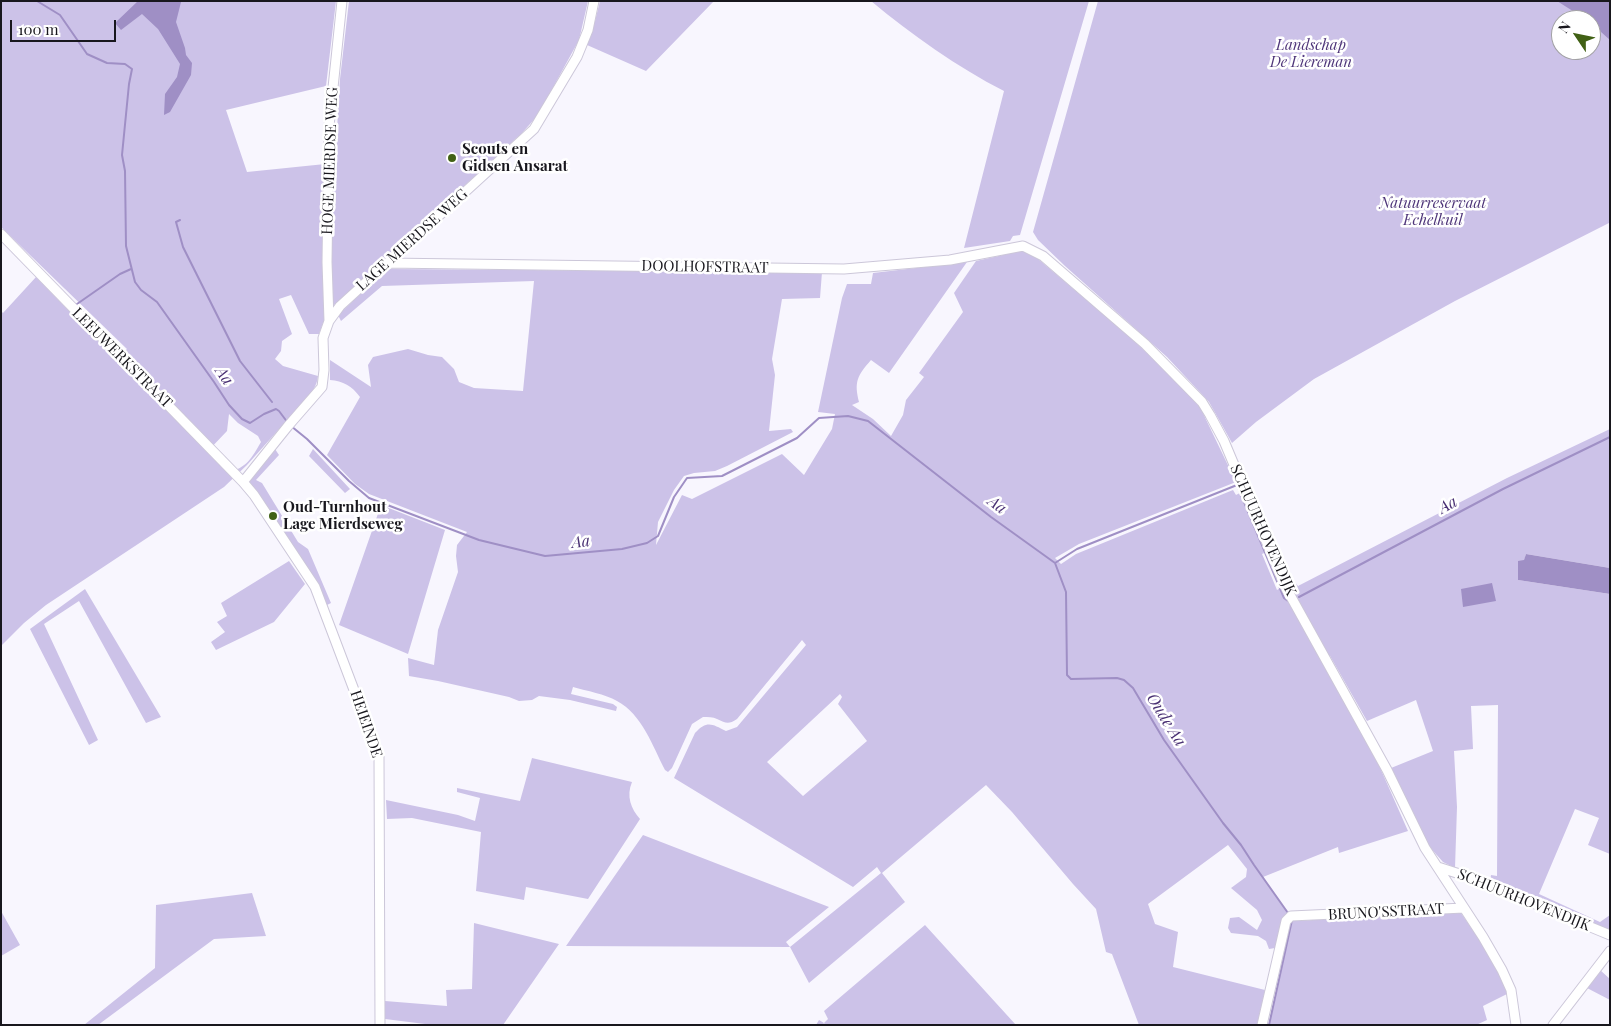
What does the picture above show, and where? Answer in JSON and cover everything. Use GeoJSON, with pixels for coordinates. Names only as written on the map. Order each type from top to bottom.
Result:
{"type":"FeatureCollection","features":[{"type":"Feature","properties":{"kind":"street","name":"HOGE MIERDSE WEG"},"geometry":{"type":"LineString","coordinates":[[329,321],[327,262],[329,126],[342,1]]}},
{"type":"Feature","properties":{"kind":"street","name":"LAGE MIERDSE WEG"},"geometry":{"type":"LineString","coordinates":[[243,482],[322,387],[324,370],[323,338],[329,321],[340,306],[534,129],[577,57],[588,30],[594,1]]}},
{"type":"Feature","properties":{"kind":"street","name":"LEEUWERKSTRAAT"},"geometry":{"type":"LineString","coordinates":[[1,234],[243,482]]}},
{"type":"Feature","properties":{"kind":"street","name":"DOOLHOFSTRAAT"},"geometry":{"type":"LineString","coordinates":[[386,264],[844,269],[950,260],[1023,246]]}},
{"type":"Feature","properties":{"kind":"street","name":"SCHUURHOVENDIJK"},"geometry":{"type":"LineString","coordinates":[[1023,246],[1043,256],[1139,339],[1202,402],[1224,441],[1286,586],[1387,770],[1414,828],[1464,908]]}},
{"type":"Feature","properties":{"kind":"street","name":"HEIEINDE"},"geometry":{"type":"LineString","coordinates":[[243,482],[254,495],[315,587],[379,756],[380,1025]]}},
{"type":"Feature","properties":{"kind":"street","name":"SCHUURHOVENDIJK"},"geometry":{"type":"LineString","coordinates":[[1438,867],[1472,878],[1610,935]]}},
{"type":"Feature","properties":{"kind":"street","name":"BRUNO'SSTRAAT"},"geometry":{"type":"LineString","coordinates":[[1262,1025],[1286,921],[1291,916],[1464,908],[1483,937],[1510,990],[1516,1025]]}},
{"type":"Feature","properties":{"kind":"street"},"geometry":{"type":"LineString","coordinates":[[1553,1025],[1610,951]]}},
{"type":"Feature","properties":{"kind":"green space"},"geometry":{"type":"Polygon","coordinates":[[[1,1],[336,1],[326,86],[226,110],[247,172],[335,163],[340,79],[349,1],[588,1],[579,40],[538,115],[522,133],[332,307],[319,334],[309,334],[291,295],[279,299],[292,334],[282,341],[281,351],[275,359],[283,366],[318,376],[314,389],[247,465],[224,487],[46,605],[24,623],[1,646],[1,311],[3,313],[36,277],[116,359],[127,349],[1,227],[1,1]],[[229,414],[227,431],[207,452],[228,473],[248,462],[261,442],[258,436],[238,423],[229,414]]]}},
{"type":"Feature","properties":{"kind":"green space"},"geometry":{"type":"Polygon","coordinates":[[[600,1],[714,1],[646,71],[587,45],[600,1]]]}},
{"type":"Feature","properties":{"kind":"green space"},"geometry":{"type":"Polygon","coordinates":[[[871,1],[1089,1],[1020,235],[1013,236],[1010,241],[964,248],[1004,91],[969,72],[935,50],[871,1]]]}},
{"type":"Feature","properties":{"kind":"green space"},"geometry":{"type":"Polygon","coordinates":[[[1098,1],[1610,1],[1610,226],[1609,223],[1455,301],[1314,379],[1256,422],[1232,443],[1209,402],[1167,357],[1038,240],[1033,232],[1098,1]]]}},
{"type":"Feature","properties":{"kind":"green space"},"geometry":{"type":"Polygon","coordinates":[[[1021,251],[1037,258],[1129,336],[1188,392],[1201,409],[1236,482],[1079,544],[1055,558],[1061,564],[1076,554],[1233,490],[1236,495],[1251,487],[1278,547],[1262,554],[1277,590],[1293,580],[1298,586],[1507,478],[1610,429],[1610,568],[1526,554],[1524,561],[1518,561],[1518,580],[1610,594],[1610,854],[1588,845],[1599,818],[1575,809],[1539,894],[1600,922],[1610,915],[1610,932],[1490,882],[1491,875],[1497,876],[1498,705],[1471,706],[1473,749],[1454,751],[1457,807],[1455,868],[1443,862],[1427,844],[1391,768],[1433,751],[1416,700],[1367,721],[1330,656],[1322,658],[1378,763],[1408,831],[1339,853],[1338,847],[1263,877],[1288,913],[1282,918],[1275,948],[1269,949],[1266,941],[1258,936],[1231,933],[1228,928],[1230,918],[1239,917],[1257,930],[1262,920],[1257,910],[1231,888],[1246,877],[1247,869],[1228,845],[1148,904],[1155,924],[1178,932],[1173,967],[1265,990],[1257,1025],[1139,1025],[1112,954],[1106,952],[1096,909],[1012,812],[986,785],[882,873],[905,902],[809,983],[790,947],[881,873],[877,867],[853,887],[674,778],[695,733],[703,726],[710,724],[726,731],[737,727],[806,645],[802,640],[737,719],[727,723],[714,718],[703,717],[692,724],[672,768],[668,772],[665,770],[640,722],[626,707],[607,696],[573,687],[571,694],[613,704],[617,707],[616,711],[570,700],[539,696],[532,700],[519,701],[509,697],[409,676],[408,658],[434,665],[438,630],[458,572],[457,545],[467,532],[369,494],[355,484],[327,455],[360,397],[347,385],[330,380],[330,360],[371,387],[368,365],[373,357],[408,349],[442,357],[454,369],[459,382],[474,388],[523,391],[534,281],[382,286],[341,321],[338,315],[387,269],[822,272],[820,298],[782,299],[772,359],[775,375],[769,431],[791,429],[793,432],[715,471],[684,476],[674,490],[658,522],[656,545],[682,495],[692,499],[782,454],[804,475],[832,429],[835,414],[818,412],[842,298],[847,284],[871,284],[873,273],[967,262],[889,373],[871,360],[860,375],[857,384],[859,402],[852,405],[873,419],[891,436],[903,415],[906,400],[924,377],[919,373],[963,312],[954,293],[976,261],[1021,251]],[[840,694],[767,762],[803,796],[867,741],[838,704],[842,697],[840,694]]]}},
{"type":"Feature","properties":{"kind":"green space"},"geometry":{"type":"Polygon","coordinates":[[[275,449],[279,455],[256,480],[262,483],[298,542],[308,549],[331,603],[327,605],[288,542],[246,482],[275,449]]]}},
{"type":"Feature","properties":{"kind":"green space"},"geometry":{"type":"Polygon","coordinates":[[[313,449],[350,489],[345,493],[309,456],[313,449]]]}},
{"type":"Feature","properties":{"kind":"green space"},"geometry":{"type":"Polygon","coordinates":[[[381,505],[445,530],[408,654],[339,625],[381,505]]]}},
{"type":"Feature","properties":{"kind":"green space"},"geometry":{"type":"Polygon","coordinates":[[[289,561],[305,584],[274,622],[216,650],[211,642],[225,632],[217,622],[227,616],[221,603],[289,561]]]}},
{"type":"Feature","properties":{"kind":"green space"},"geometry":{"type":"Polygon","coordinates":[[[85,589],[161,717],[146,723],[79,601],[44,624],[98,740],[89,745],[30,629],[85,589]]]}},
{"type":"Feature","properties":{"kind":"green space"},"geometry":{"type":"Polygon","coordinates":[[[532,758],[632,782],[629,792],[630,802],[640,819],[588,899],[526,887],[524,900],[476,891],[481,832],[412,818],[387,819],[386,800],[458,815],[475,821],[480,798],[457,792],[457,788],[520,801],[532,758]]]}},
{"type":"Feature","properties":{"kind":"green space"},"geometry":{"type":"Polygon","coordinates":[[[643,835],[829,907],[786,942],[790,947],[566,946],[643,835]]]}},
{"type":"Feature","properties":{"kind":"green space"},"geometry":{"type":"Polygon","coordinates":[[[252,893],[266,936],[214,939],[98,1025],[84,1025],[155,968],[156,905],[252,893]]]}},
{"type":"Feature","properties":{"kind":"green space"},"geometry":{"type":"Polygon","coordinates":[[[1,911],[20,945],[1,956],[1,911]]]}},
{"type":"Feature","properties":{"kind":"green space"},"geometry":{"type":"Polygon","coordinates":[[[1461,913],[1496,964],[1507,994],[1483,1006],[1487,1020],[1476,1025],[1269,1025],[1292,921],[1461,913]]]}},
{"type":"Feature","properties":{"kind":"green space"},"geometry":{"type":"Polygon","coordinates":[[[474,923],[559,944],[503,1025],[433,1025],[385,1019],[385,1001],[447,1006],[446,990],[472,989],[474,923]]]}},
{"type":"Feature","properties":{"kind":"green space"},"geometry":{"type":"Polygon","coordinates":[[[925,925],[1016,1025],[825,1025],[824,1023],[828,1019],[824,1011],[925,925]]]}},
{"type":"Feature","properties":{"kind":"green space"},"geometry":{"type":"Polygon","coordinates":[[[1600,970],[1610,979],[1610,1000],[1587,988],[1600,970]]]}},
{"type":"Feature","properties":{"kind":"green space"},"geometry":{"type":"Polygon","coordinates":[[[819,1020],[824,1023],[823,1025],[816,1025],[819,1020]]]}},
{"type":"Feature","properties":{"kind":"shaded area"},"geometry":{"type":"Polygon","coordinates":[[[138,1],[181,2],[176,22],[186,55],[192,63],[191,75],[170,112],[164,115],[165,94],[177,77],[180,64],[158,29],[142,14],[121,30],[115,23],[138,1]]]}},
{"type":"Feature","properties":{"kind":"shaded area"},"geometry":{"type":"Polygon","coordinates":[[[1557,1],[1610,1],[1610,40],[1601,32],[1601,10],[1571,10],[1557,1]]]}},
{"type":"Feature","properties":{"kind":"shaded area"},"geometry":{"type":"Polygon","coordinates":[[[1526,554],[1610,568],[1610,594],[1518,580],[1518,561],[1524,560],[1526,554]]]}},
{"type":"Feature","properties":{"kind":"shaded area"},"geometry":{"type":"Polygon","coordinates":[[[1492,583],[1496,601],[1463,607],[1461,589],[1492,583]]]}},
{"type":"Feature","properties":{"kind":"waterway","name":"Aa"},"geometry":{"type":"LineString","coordinates":[[37,1],[60,15],[87,54],[107,63],[125,64],[132,69],[122,155],[125,171],[126,246],[135,282],[141,290],[157,302],[229,405],[242,419],[250,423],[276,409],[288,423]]}},
{"type":"Feature","properties":{"kind":"waterway"},"geometry":{"type":"LineString","coordinates":[[180,220],[176,222],[183,247],[240,361],[272,402]]}},
{"type":"Feature","properties":{"kind":"waterway"},"geometry":{"type":"LineString","coordinates":[[77,304],[120,274],[131,269]]}},
{"type":"Feature","properties":{"kind":"waterway","name":"Aa"},"geometry":{"type":"LineString","coordinates":[[291,426],[369,498],[479,540],[545,556],[622,549],[647,543],[658,536],[674,497],[687,478],[722,476],[797,438],[819,418],[848,416],[868,421],[991,517],[1055,563],[1077,549],[1237,485],[1284,598],[1288,601]]}},
{"type":"Feature","properties":{"kind":"waterway","name":"Aa"},"geometry":{"type":"LineString","coordinates":[[1299,597],[1503,489],[1610,437]]}},
{"type":"Feature","properties":{"kind":"waterway","name":"Oude Aa"},"geometry":{"type":"LineString","coordinates":[[1055,563],[1066,592],[1067,675],[1071,679],[1117,678],[1124,680],[1133,688],[1164,740],[1288,913]]}},
{"type":"Feature","properties":{"kind":"waterway","name":"Oude Aa"},"geometry":{"type":"LineString","coordinates":[[1269,1025],[1292,920]]}},
{"type":"Feature","properties":{"kind":"place","name":"Scouts en Gidsen Ansarat"},"geometry":{"type":"Point","coordinates":[452,158]}},
{"type":"Feature","properties":{"kind":"place","name":"Oud-Turnhout Lage Mierdseweg"},"geometry":{"type":"Point","coordinates":[273,516]}},
{"type":"Feature","properties":{"kind":"park label","name":"Landschap De Liereman"},"geometry":{"type":"Point","coordinates":[1311,54]}},
{"type":"Feature","properties":{"kind":"park label","name":"Natuurreservaat Echelkuil"},"geometry":{"type":"Point","coordinates":[1433,212]}}]}
